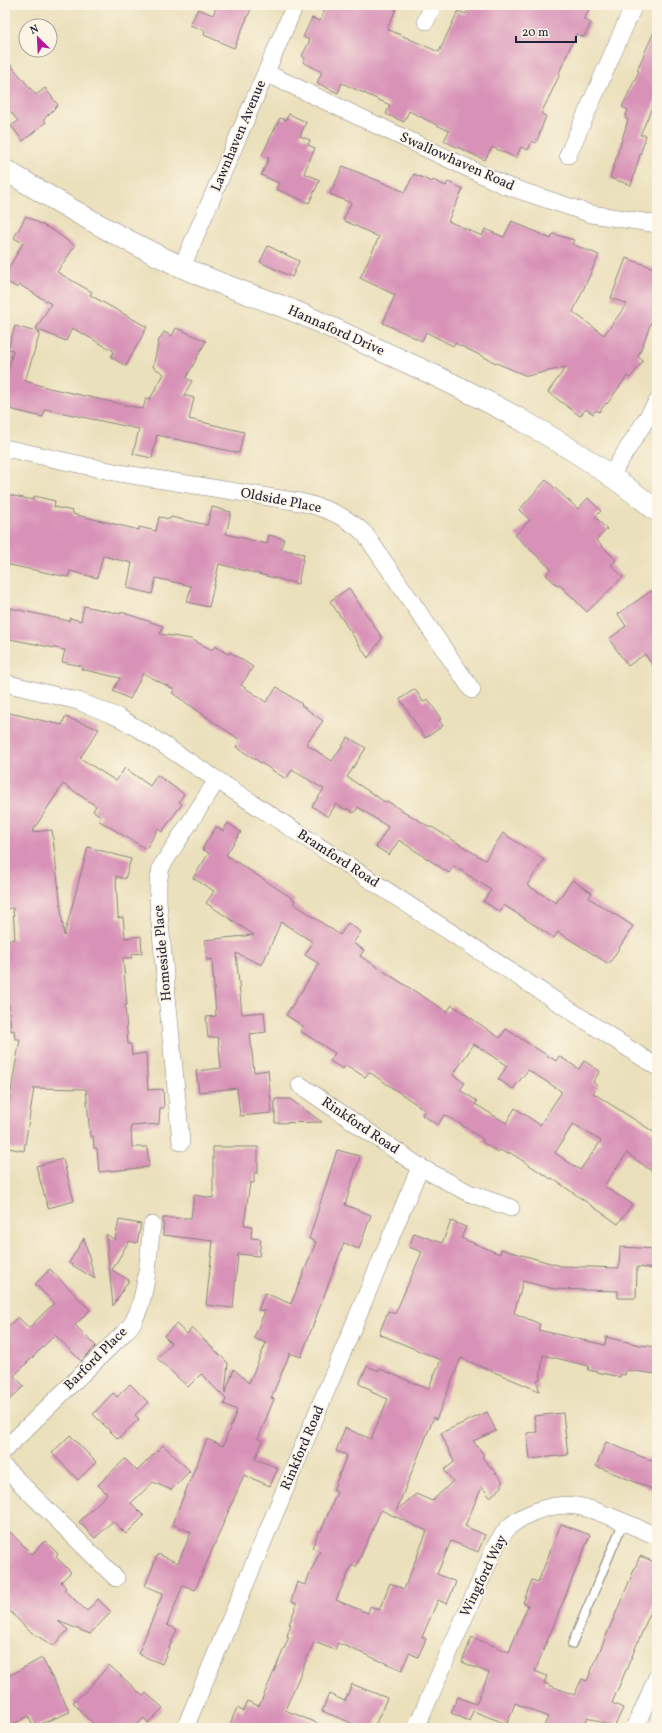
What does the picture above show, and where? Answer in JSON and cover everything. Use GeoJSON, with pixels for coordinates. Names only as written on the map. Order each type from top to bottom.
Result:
{"type":"FeatureCollection","features":[{"type":"Feature","properties":{"kind":"street","name":"Lawnhaven Avenue"},"geometry":{"type":"LineString","coordinates":[[182,267],[295,5]]}},
{"type":"Feature","properties":{"kind":"street"},"geometry":{"type":"LineString","coordinates":[[426,21],[432,5]]}},
{"type":"Feature","properties":{"kind":"street"},"geometry":{"type":"LineString","coordinates":[[568,155],[634,5]]}},
{"type":"Feature","properties":{"kind":"street","name":"Swallowhaven Road"},"geometry":{"type":"LineString","coordinates":[[266,73],[504,185],[591,214],[657,224]]}},
{"type":"Feature","properties":{"kind":"street","name":"Hannaford Drive"},"geometry":{"type":"LineString","coordinates":[[5,170],[112,234],[182,267],[296,312],[440,378],[516,416],[570,448],[611,475],[657,511]]}},
{"type":"Feature","properties":{"kind":"street"},"geometry":{"type":"LineString","coordinates":[[611,475],[657,402]]}},
{"type":"Feature","properties":{"kind":"street","name":"Oldside Place"},"geometry":{"type":"LineString","coordinates":[[5,448],[119,473],[300,502],[319,506],[337,513],[354,524],[365,534],[472,690]]}},
{"type":"Feature","properties":{"kind":"street","name":"Bramford Road"},"geometry":{"type":"LineString","coordinates":[[5,683],[78,701],[118,717],[142,731],[657,1067]]}},
{"type":"Feature","properties":{"kind":"street","name":"Homeside Place"},"geometry":{"type":"LineString","coordinates":[[181,1142],[158,902],[158,884],[161,867],[217,780]]}},
{"type":"Feature","properties":{"kind":"street","name":"Rinkford Road"},"geometry":{"type":"LineString","coordinates":[[300,1085],[420,1167],[469,1193],[511,1208]]}},
{"type":"Feature","properties":{"kind":"street","name":"Rinkford Road"},"geometry":{"type":"LineString","coordinates":[[185,1728],[420,1167]]}},
{"type":"Feature","properties":{"kind":"street","name":"Barford Place"},"geometry":{"type":"LineString","coordinates":[[5,1449],[119,1338],[134,1321],[141,1304],[152,1225]]}},
{"type":"Feature","properties":{"kind":"street"},"geometry":{"type":"LineString","coordinates":[[5,1468],[116,1578]]}},
{"type":"Feature","properties":{"kind":"street","name":"Wingford Way"},"geometry":{"type":"LineString","coordinates":[[416,1728],[496,1546],[507,1529],[521,1518],[539,1510],[561,1506],[582,1507],[657,1536]]}},
{"type":"Feature","properties":{"kind":"street"},"geometry":{"type":"LineString","coordinates":[[635,1728],[657,1677]]}},
{"type":"Feature","properties":{"kind":"lane"},"geometry":{"type":"LineString","coordinates":[[572,1644],[623,1523]]}},
{"type":"Feature","properties":{"kind":"building"},"geometry":{"type":"Polygon","coordinates":[[[217,5],[242,5],[251,9],[234,48],[204,35],[205,31],[190,25],[198,9],[213,15],[217,5]]]}},
{"type":"Feature","properties":{"kind":"building"},"geometry":{"type":"Polygon","coordinates":[[[327,5],[398,5],[387,29],[439,52],[458,11],[466,14],[470,5],[591,5],[584,19],[591,23],[584,37],[576,34],[559,73],[560,74],[541,114],[546,116],[536,143],[532,141],[528,150],[521,147],[516,158],[492,147],[485,160],[444,141],[449,131],[409,111],[404,122],[386,114],[390,105],[342,83],[338,93],[317,83],[322,72],[303,62],[305,58],[302,56],[310,40],[303,37],[312,18],[320,21],[327,5]]]}},
{"type":"Feature","properties":{"kind":"building"},"geometry":{"type":"Polygon","coordinates":[[[657,25],[657,97],[640,135],[646,135],[631,185],[610,178],[628,120],[625,118],[628,110],[622,107],[639,71],[637,70],[657,25]]]}},
{"type":"Feature","properties":{"kind":"building"},"geometry":{"type":"Polygon","coordinates":[[[5,58],[36,95],[45,88],[58,105],[44,119],[46,122],[23,141],[11,126],[18,121],[5,105],[5,58]]]}},
{"type":"Feature","properties":{"kind":"building"},"geometry":{"type":"Polygon","coordinates":[[[289,114],[306,122],[300,136],[310,140],[308,145],[315,148],[304,173],[320,180],[309,203],[276,189],[279,183],[261,175],[269,158],[262,155],[280,118],[286,120],[289,114]]]}},
{"type":"Feature","properties":{"kind":"building"},"geometry":{"type":"Polygon","coordinates":[[[343,166],[405,192],[414,174],[432,182],[433,180],[446,186],[448,182],[463,189],[448,221],[482,236],[485,229],[504,237],[512,221],[551,239],[553,234],[574,240],[572,244],[599,255],[573,312],[604,335],[627,304],[611,298],[626,258],[657,269],[657,307],[638,357],[643,361],[630,378],[627,376],[607,404],[606,403],[599,412],[596,410],[593,414],[586,409],[580,416],[548,392],[566,367],[527,376],[455,343],[453,346],[426,332],[422,341],[383,323],[395,295],[360,278],[379,237],[343,220],[351,203],[330,194],[343,166]]]}},
{"type":"Feature","properties":{"kind":"building"},"geometry":{"type":"Polygon","coordinates":[[[26,216],[54,231],[75,246],[57,272],[92,292],[90,295],[147,327],[126,366],[111,357],[114,351],[72,328],[66,341],[36,329],[51,304],[20,285],[18,288],[5,281],[5,275],[23,243],[14,238],[26,216]]]}},
{"type":"Feature","properties":{"kind":"building"},"geometry":{"type":"Polygon","coordinates":[[[268,246],[299,261],[292,277],[260,262],[268,246]]]}},
{"type":"Feature","properties":{"kind":"building"},"geometry":{"type":"Polygon","coordinates":[[[15,326],[40,333],[25,381],[49,388],[143,409],[146,398],[150,399],[164,374],[153,367],[159,340],[164,332],[172,336],[176,328],[206,341],[186,378],[192,381],[184,395],[194,398],[189,419],[244,432],[239,453],[157,435],[152,458],[133,454],[139,429],[45,409],[43,417],[5,408],[5,386],[13,350],[8,349],[15,326]]]}},
{"type":"Feature","properties":{"kind":"building"},"geometry":{"type":"Polygon","coordinates":[[[546,480],[578,509],[588,498],[601,511],[595,517],[607,529],[596,540],[616,560],[611,565],[623,577],[587,612],[560,585],[558,586],[546,575],[551,569],[515,535],[530,520],[519,510],[546,480]]]}},
{"type":"Feature","properties":{"kind":"building"},"geometry":{"type":"Polygon","coordinates":[[[5,494],[33,500],[34,496],[55,501],[54,507],[73,511],[73,514],[139,530],[139,527],[156,531],[159,517],[170,519],[171,517],[207,525],[212,507],[231,512],[226,534],[267,544],[269,535],[284,539],[281,549],[304,554],[298,584],[219,564],[209,607],[187,602],[191,586],[156,578],[152,594],[127,588],[132,563],[103,556],[97,578],[70,571],[68,577],[5,564],[5,494]]]}},
{"type":"Feature","properties":{"kind":"building"},"geometry":{"type":"Polygon","coordinates":[[[349,588],[382,638],[368,658],[330,601],[349,588]]]}},
{"type":"Feature","properties":{"kind":"building"},"geometry":{"type":"Polygon","coordinates":[[[651,591],[657,600],[657,672],[645,654],[628,666],[609,639],[626,626],[618,614],[651,591]]]}},
{"type":"Feature","properties":{"kind":"building"},"geometry":{"type":"Polygon","coordinates":[[[84,606],[121,614],[121,612],[163,626],[160,634],[191,639],[212,650],[215,646],[228,654],[230,652],[253,667],[241,685],[266,702],[277,687],[323,721],[306,744],[332,761],[348,737],[366,748],[347,777],[385,802],[387,801],[431,828],[432,827],[485,860],[503,833],[544,860],[527,885],[556,903],[572,880],[592,893],[589,898],[633,926],[609,964],[558,932],[554,938],[504,905],[500,912],[483,901],[491,890],[454,866],[449,873],[399,840],[389,855],[376,847],[388,827],[358,807],[354,813],[347,808],[346,810],[336,804],[328,817],[312,806],[324,789],[292,770],[286,779],[236,747],[240,740],[172,693],[175,690],[143,673],[130,699],[113,691],[120,678],[81,669],[82,666],[62,662],[65,650],[5,638],[10,608],[69,621],[70,618],[81,621],[84,606]]]}},
{"type":"Feature","properties":{"kind":"building"},"geometry":{"type":"Polygon","coordinates":[[[415,689],[423,702],[428,699],[441,719],[439,720],[443,726],[425,738],[400,699],[415,689]]]}},
{"type":"Feature","properties":{"kind":"building"},"geometry":{"type":"Polygon","coordinates":[[[5,712],[62,725],[65,717],[99,729],[80,758],[116,781],[125,768],[150,786],[157,775],[184,794],[179,802],[182,804],[162,832],[158,829],[146,849],[98,820],[101,816],[93,811],[96,806],[63,784],[32,832],[52,830],[64,936],[88,847],[131,859],[125,879],[116,876],[118,918],[123,917],[125,938],[141,936],[142,953],[132,954],[132,958],[123,958],[127,1005],[125,1005],[128,1044],[131,1044],[132,1055],[146,1053],[148,1090],[163,1089],[164,1108],[160,1108],[159,1124],[131,1126],[132,1147],[147,1147],[149,1167],[99,1172],[97,1148],[94,1148],[93,1136],[90,1136],[86,1089],[34,1088],[24,1151],[8,1148],[9,1143],[5,1142],[5,1125],[20,1039],[15,1039],[14,1030],[11,1031],[9,1004],[5,1004],[5,940],[15,939],[13,908],[5,909],[5,871],[8,871],[5,843],[5,712]]]}},
{"type":"Feature","properties":{"kind":"building"},"geometry":{"type":"Polygon","coordinates":[[[228,823],[241,832],[226,855],[295,900],[293,903],[340,935],[348,923],[361,932],[353,943],[364,950],[360,956],[447,1012],[452,1005],[500,1038],[506,1029],[556,1061],[559,1056],[579,1069],[584,1061],[600,1071],[593,1082],[598,1086],[593,1093],[657,1134],[657,1175],[627,1153],[604,1186],[632,1204],[618,1224],[552,1178],[551,1179],[509,1152],[508,1154],[500,1150],[498,1152],[482,1142],[483,1139],[454,1120],[444,1115],[438,1125],[422,1115],[425,1110],[369,1072],[365,1077],[346,1065],[343,1069],[330,1061],[335,1053],[300,1031],[303,1026],[286,1015],[319,964],[305,955],[313,942],[281,922],[262,965],[236,953],[242,1014],[264,1012],[266,1032],[250,1034],[254,1072],[268,1070],[272,1113],[240,1116],[237,1088],[199,1092],[196,1071],[221,1068],[218,1037],[208,1038],[206,1017],[216,1016],[212,959],[207,960],[205,940],[254,935],[206,903],[214,891],[193,878],[209,853],[202,849],[216,827],[223,831],[228,823]],[[474,1044],[453,1075],[465,1083],[460,1090],[477,1101],[475,1104],[506,1123],[515,1108],[540,1125],[561,1091],[528,1070],[513,1089],[498,1079],[507,1066],[474,1044]],[[573,1124],[555,1153],[580,1170],[601,1141],[573,1124]]]}},
{"type":"Feature","properties":{"kind":"building"},"geometry":{"type":"Polygon","coordinates":[[[275,1099],[290,1099],[322,1122],[275,1123],[275,1099]]]}},
{"type":"Feature","properties":{"kind":"building"},"geometry":{"type":"Polygon","coordinates":[[[213,1147],[258,1147],[258,1173],[254,1173],[254,1183],[250,1183],[244,1225],[252,1226],[251,1238],[261,1239],[259,1256],[238,1254],[233,1308],[206,1305],[213,1241],[163,1235],[163,1218],[191,1218],[194,1195],[213,1198],[213,1147]]]}},
{"type":"Feature","properties":{"kind":"building"},"geometry":{"type":"Polygon","coordinates":[[[337,1150],[360,1156],[345,1205],[371,1215],[359,1249],[344,1243],[301,1357],[290,1353],[271,1398],[274,1399],[258,1439],[263,1441],[255,1459],[278,1468],[270,1486],[244,1475],[195,1590],[183,1585],[167,1625],[177,1629],[162,1664],[138,1654],[163,1593],[145,1586],[158,1554],[178,1563],[191,1532],[172,1524],[207,1439],[223,1446],[237,1410],[224,1404],[226,1399],[201,1374],[188,1387],[157,1358],[171,1343],[164,1336],[176,1324],[187,1334],[192,1328],[228,1363],[225,1393],[234,1369],[249,1383],[266,1343],[254,1338],[265,1311],[258,1310],[265,1293],[291,1304],[316,1242],[309,1239],[337,1150]]]}},
{"type":"Feature","properties":{"kind":"building"},"geometry":{"type":"Polygon","coordinates":[[[63,1159],[74,1201],[48,1208],[36,1166],[63,1159]]]}},
{"type":"Feature","properties":{"kind":"building"},"geometry":{"type":"Polygon","coordinates":[[[119,1220],[141,1224],[137,1243],[129,1241],[112,1270],[129,1280],[113,1306],[106,1234],[115,1240],[119,1220]]]}},
{"type":"Feature","properties":{"kind":"building"},"geometry":{"type":"Polygon","coordinates":[[[451,1221],[466,1227],[461,1238],[500,1254],[501,1249],[561,1266],[619,1268],[620,1247],[657,1249],[657,1269],[637,1267],[636,1298],[618,1298],[618,1291],[554,1289],[523,1281],[514,1313],[540,1324],[538,1330],[605,1345],[606,1337],[640,1345],[657,1347],[657,1374],[626,1370],[625,1375],[621,1374],[620,1377],[588,1370],[589,1366],[543,1355],[540,1379],[537,1380],[539,1391],[461,1358],[436,1420],[434,1417],[396,1511],[416,1494],[432,1501],[453,1481],[444,1470],[454,1462],[441,1433],[487,1412],[496,1431],[473,1441],[484,1455],[482,1457],[502,1480],[502,1487],[490,1497],[482,1487],[465,1526],[485,1535],[478,1552],[451,1541],[437,1574],[456,1582],[447,1604],[438,1600],[422,1637],[426,1639],[418,1657],[409,1653],[402,1670],[338,1643],[335,1650],[314,1642],[285,1710],[329,1728],[228,1728],[237,1708],[243,1711],[247,1701],[259,1706],[289,1637],[287,1636],[291,1624],[289,1624],[297,1604],[291,1601],[297,1582],[305,1585],[320,1551],[312,1548],[319,1531],[321,1531],[337,1492],[333,1490],[347,1455],[336,1451],[345,1428],[371,1439],[388,1399],[371,1392],[372,1390],[359,1384],[367,1366],[379,1371],[380,1369],[428,1389],[441,1360],[379,1334],[388,1311],[395,1314],[422,1252],[409,1247],[414,1233],[442,1243],[451,1221]],[[381,1510],[356,1567],[352,1565],[336,1600],[368,1613],[370,1606],[379,1610],[390,1583],[404,1589],[427,1531],[381,1510]]]}},
{"type":"Feature","properties":{"kind":"building"},"geometry":{"type":"Polygon","coordinates":[[[84,1238],[95,1279],[69,1263],[84,1238]]]}},
{"type":"Feature","properties":{"kind":"building"},"geometry":{"type":"Polygon","coordinates":[[[50,1269],[90,1310],[75,1325],[96,1346],[81,1361],[55,1335],[14,1376],[24,1386],[5,1404],[5,1329],[18,1317],[29,1328],[54,1303],[35,1284],[50,1269]]]}},
{"type":"Feature","properties":{"kind":"building"},"geometry":{"type":"Polygon","coordinates":[[[130,1384],[148,1402],[135,1415],[139,1419],[118,1439],[93,1414],[113,1393],[117,1397],[130,1384]]]}},
{"type":"Feature","properties":{"kind":"building"},"geometry":{"type":"Polygon","coordinates":[[[563,1413],[568,1455],[530,1459],[527,1433],[537,1432],[534,1416],[563,1413]]]}},
{"type":"Feature","properties":{"kind":"building"},"geometry":{"type":"Polygon","coordinates":[[[70,1435],[96,1462],[78,1480],[52,1453],[70,1435]]]}},
{"type":"Feature","properties":{"kind":"building"},"geometry":{"type":"Polygon","coordinates":[[[606,1442],[657,1463],[657,1491],[596,1466],[606,1442]]]}},
{"type":"Feature","properties":{"kind":"building"},"geometry":{"type":"Polygon","coordinates":[[[163,1445],[190,1471],[171,1490],[153,1482],[131,1503],[144,1516],[126,1534],[113,1521],[95,1538],[79,1522],[107,1494],[98,1485],[125,1459],[137,1471],[163,1445]]]}},
{"type":"Feature","properties":{"kind":"building"},"geometry":{"type":"Polygon","coordinates":[[[561,1524],[590,1535],[535,1671],[547,1676],[544,1683],[574,1695],[582,1679],[587,1681],[640,1556],[657,1563],[657,1597],[612,1703],[623,1708],[614,1728],[588,1717],[583,1728],[543,1728],[548,1717],[515,1703],[507,1724],[473,1711],[469,1721],[451,1713],[458,1697],[476,1704],[489,1673],[462,1662],[472,1637],[509,1652],[528,1605],[523,1603],[532,1580],[538,1582],[561,1524]]]}},
{"type":"Feature","properties":{"kind":"building"},"geometry":{"type":"Polygon","coordinates":[[[5,1527],[32,1554],[45,1541],[58,1554],[56,1557],[71,1572],[61,1582],[66,1588],[64,1590],[87,1611],[98,1599],[111,1612],[90,1634],[58,1621],[68,1630],[53,1646],[28,1630],[5,1606],[5,1527]]]}},
{"type":"Feature","properties":{"kind":"building"},"geometry":{"type":"Polygon","coordinates":[[[42,1658],[70,1712],[33,1727],[29,1716],[5,1728],[5,1678],[42,1658]]]}},
{"type":"Feature","properties":{"kind":"building"},"geometry":{"type":"Polygon","coordinates":[[[109,1665],[143,1696],[146,1693],[163,1708],[148,1723],[144,1718],[134,1728],[98,1728],[73,1702],[89,1688],[109,1665]]]}},
{"type":"Feature","properties":{"kind":"building"},"geometry":{"type":"Polygon","coordinates":[[[352,1684],[387,1698],[374,1728],[364,1728],[322,1711],[329,1694],[345,1701],[352,1684]]]}}]}
